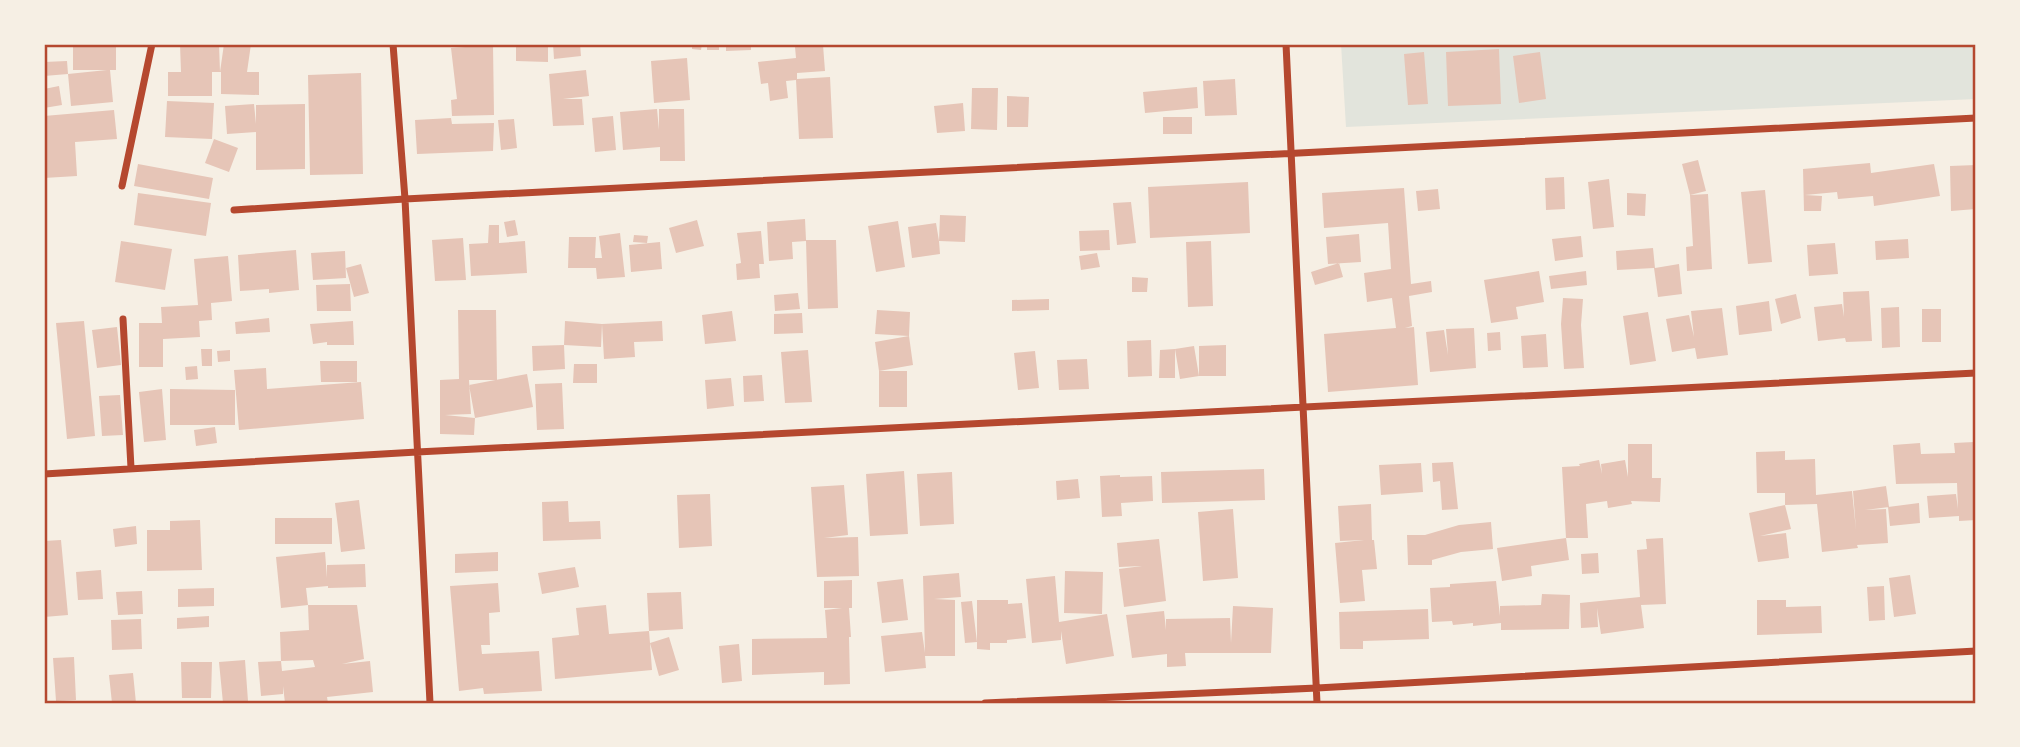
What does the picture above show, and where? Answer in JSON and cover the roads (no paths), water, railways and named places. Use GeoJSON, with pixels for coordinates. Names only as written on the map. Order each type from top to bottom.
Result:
{"type":"FeatureCollection","features":[{"type":"Feature","properties":{"kind":"street"},"geometry":{"type":"LineString","coordinates":[[122,186],[152,44]]}},
{"type":"Feature","properties":{"kind":"street"},"geometry":{"type":"LineString","coordinates":[[393,44],[405,199],[430,703]]}},
{"type":"Feature","properties":{"kind":"street"},"geometry":{"type":"LineString","coordinates":[[1286,44],[1317,703]]}},
{"type":"Feature","properties":{"kind":"street"},"geometry":{"type":"LineString","coordinates":[[234,210],[1976,118]]}},
{"type":"Feature","properties":{"kind":"street"},"geometry":{"type":"LineString","coordinates":[[123,319],[131,468]]}},
{"type":"Feature","properties":{"kind":"street"},"geometry":{"type":"LineString","coordinates":[[44,474],[417,452],[1976,373]]}},
{"type":"Feature","properties":{"kind":"street"},"geometry":{"type":"LineString","coordinates":[[985,703],[1317,688],[1976,651]]}}]}
